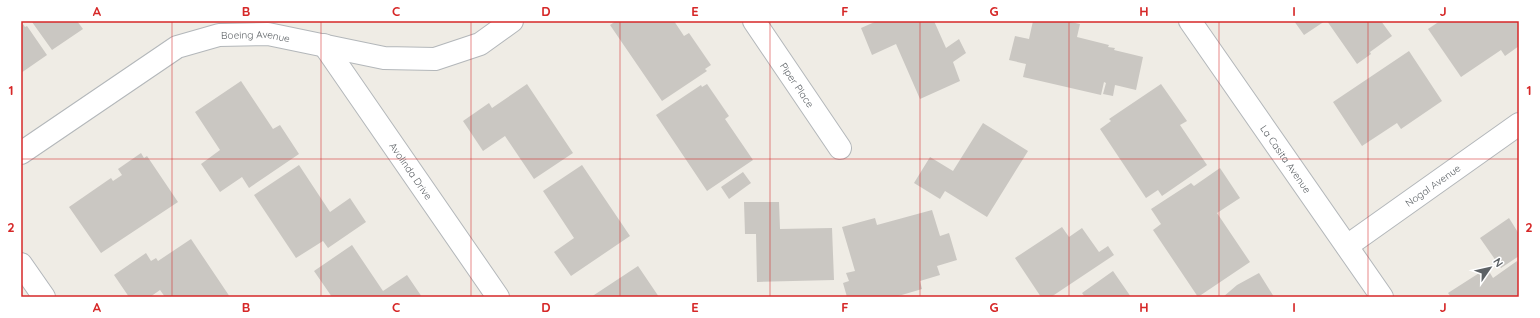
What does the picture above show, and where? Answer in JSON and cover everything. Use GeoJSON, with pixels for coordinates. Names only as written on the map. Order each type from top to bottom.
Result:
{"type":"FeatureCollection","features":[{"type":"Feature","properties":{"kind":"street","name":"Boeing Avenue"},"geometry":{"type":"LineString","coordinates":[[21,153],[177,47],[219,35],[268,34],[384,58],[435,59],[480,44],[512,21]]}},
{"type":"Feature","properties":{"kind":"street","name":"Piper Place"},"geometry":{"type":"LineString","coordinates":[[754,21],[840,148]]}},
{"type":"Feature","properties":{"kind":"street","name":"La Casita Avenue"},"geometry":{"type":"LineString","coordinates":[[1190,21],[1382,297]]}},
{"type":"Feature","properties":{"kind":"street","name":"Avolinda Drive"},"geometry":{"type":"LineString","coordinates":[[324,45],[498,297]]}},
{"type":"Feature","properties":{"kind":"street","name":"Nogal Avenue"},"geometry":{"type":"LineString","coordinates":[[1347,246],[1519,124]]}},
{"type":"Feature","properties":{"kind":"street"},"geometry":{"type":"LineString","coordinates":[[21,264],[44,297]]}},
{"type":"Feature","properties":{"kind":"building"},"geometry":{"type":"Polygon","coordinates":[[[21,21],[25,27],[27,26],[47,55],[21,73],[21,21]]]}},
{"type":"Feature","properties":{"kind":"building"},"geometry":{"type":"Polygon","coordinates":[[[77,21],[83,29],[52,50],[32,22],[77,21]]]}},
{"type":"Feature","properties":{"kind":"building"},"geometry":{"type":"Polygon","coordinates":[[[616,21],[674,21],[684,36],[689,33],[711,65],[705,69],[707,71],[662,101],[610,25],[616,21]]]}},
{"type":"Feature","properties":{"kind":"building"},"geometry":{"type":"Polygon","coordinates":[[[877,21],[934,21],[946,48],[959,39],[966,53],[953,62],[960,81],[920,99],[896,44],[872,55],[861,28],[877,21]]]}},
{"type":"Feature","properties":{"kind":"building"},"geometry":{"type":"Polygon","coordinates":[[[1033,21],[1066,21],[1080,24],[1077,37],[1109,45],[1108,47],[1115,48],[1114,50],[1143,57],[1136,90],[1115,85],[1113,96],[1103,94],[1106,83],[1104,82],[1101,95],[1023,77],[1026,64],[1009,60],[1015,36],[1029,39],[1033,21]]]}},
{"type":"Feature","properties":{"kind":"building"},"geometry":{"type":"Polygon","coordinates":[[[1294,21],[1325,21],[1304,35],[1294,21]]]}},
{"type":"Feature","properties":{"kind":"building"},"geometry":{"type":"Polygon","coordinates":[[[1327,21],[1381,21],[1392,36],[1370,52],[1371,54],[1357,64],[1327,21]]]}},
{"type":"Feature","properties":{"kind":"building"},"geometry":{"type":"Polygon","coordinates":[[[1440,21],[1519,21],[1519,46],[1505,56],[1501,50],[1461,77],[1428,29],[1440,21]]]}},
{"type":"Feature","properties":{"kind":"building"},"geometry":{"type":"Polygon","coordinates":[[[1409,51],[1442,101],[1401,129],[1397,123],[1362,146],[1333,102],[1409,51]]]}},
{"type":"Feature","properties":{"kind":"building"},"geometry":{"type":"Polygon","coordinates":[[[241,81],[273,129],[280,125],[299,154],[249,188],[242,177],[220,192],[201,164],[220,150],[195,112],[241,81]]]}},
{"type":"Feature","properties":{"kind":"building"},"geometry":{"type":"Polygon","coordinates":[[[527,84],[573,153],[534,179],[505,136],[483,151],[463,121],[489,103],[492,108],[527,84]]]}},
{"type":"Feature","properties":{"kind":"building"},"geometry":{"type":"Polygon","coordinates":[[[707,84],[729,116],[725,119],[753,160],[707,191],[656,115],[701,85],[702,87],[707,84]]]}},
{"type":"Feature","properties":{"kind":"building"},"geometry":{"type":"Polygon","coordinates":[[[1161,84],[1187,121],[1180,125],[1207,165],[1162,196],[1158,190],[1146,198],[1100,129],[1111,121],[1109,119],[1161,84]]]}},
{"type":"Feature","properties":{"kind":"building"},"geometry":{"type":"Polygon","coordinates":[[[983,123],[1028,151],[987,217],[945,191],[940,199],[914,183],[930,157],[953,171],[983,123]]]}},
{"type":"Feature","properties":{"kind":"building"},"geometry":{"type":"Polygon","coordinates":[[[141,153],[144,158],[147,156],[178,202],[101,253],[69,207],[111,178],[113,181],[122,175],[118,169],[141,153]]]}},
{"type":"Feature","properties":{"kind":"building"},"geometry":{"type":"Polygon","coordinates":[[[299,165],[330,212],[350,198],[366,222],[328,248],[323,241],[296,258],[254,195],[299,165]]]}},
{"type":"Feature","properties":{"kind":"building"},"geometry":{"type":"Polygon","coordinates":[[[582,165],[630,236],[571,276],[554,252],[574,238],[543,191],[582,165]]]}},
{"type":"Feature","properties":{"kind":"building"},"geometry":{"type":"Polygon","coordinates":[[[1220,168],[1240,198],[1217,213],[1250,262],[1198,297],[1153,230],[1161,224],[1151,209],[1191,183],[1194,186],[1220,168]]]}},
{"type":"Feature","properties":{"kind":"building"},"geometry":{"type":"Polygon","coordinates":[[[743,172],[751,183],[729,199],[721,187],[743,172]]]}},
{"type":"Feature","properties":{"kind":"building"},"geometry":{"type":"Polygon","coordinates":[[[744,202],[779,202],[780,229],[832,228],[834,280],[757,282],[756,234],[745,234],[744,202]]]}},
{"type":"Feature","properties":{"kind":"building"},"geometry":{"type":"Polygon","coordinates":[[[932,210],[940,236],[949,233],[957,260],[937,266],[940,275],[920,281],[922,289],[895,297],[847,297],[843,283],[849,281],[846,273],[855,271],[842,227],[875,218],[877,225],[932,210]]]}},
{"type":"Feature","properties":{"kind":"building"},"geometry":{"type":"Polygon","coordinates":[[[1509,218],[1519,234],[1519,256],[1501,268],[1480,238],[1509,218]]]}},
{"type":"Feature","properties":{"kind":"building"},"geometry":{"type":"Polygon","coordinates":[[[1062,227],[1069,237],[1082,228],[1099,252],[1108,246],[1114,255],[1051,297],[1041,297],[1015,258],[1062,227]]]}},
{"type":"Feature","properties":{"kind":"building"},"geometry":{"type":"Polygon","coordinates":[[[191,239],[230,297],[165,297],[160,290],[150,297],[129,297],[114,275],[146,253],[151,261],[156,258],[158,261],[191,239]]]}},
{"type":"Feature","properties":{"kind":"building"},"geometry":{"type":"Polygon","coordinates":[[[352,245],[383,291],[407,275],[422,297],[332,297],[314,271],[352,245]]]}},
{"type":"Feature","properties":{"kind":"building"},"geometry":{"type":"Polygon","coordinates":[[[1517,261],[1519,265],[1519,297],[1451,297],[1448,293],[1487,268],[1493,278],[1517,261]]]}},
{"type":"Feature","properties":{"kind":"building"},"geometry":{"type":"Polygon","coordinates":[[[638,266],[659,297],[591,297],[638,266]]]}},
{"type":"Feature","properties":{"kind":"building"},"geometry":{"type":"Polygon","coordinates":[[[1113,271],[1131,297],[1085,297],[1082,293],[1113,271]]]}},
{"type":"Feature","properties":{"kind":"building"},"geometry":{"type":"Polygon","coordinates":[[[1259,273],[1274,297],[1223,297],[1237,285],[1259,273]]]}}]}
